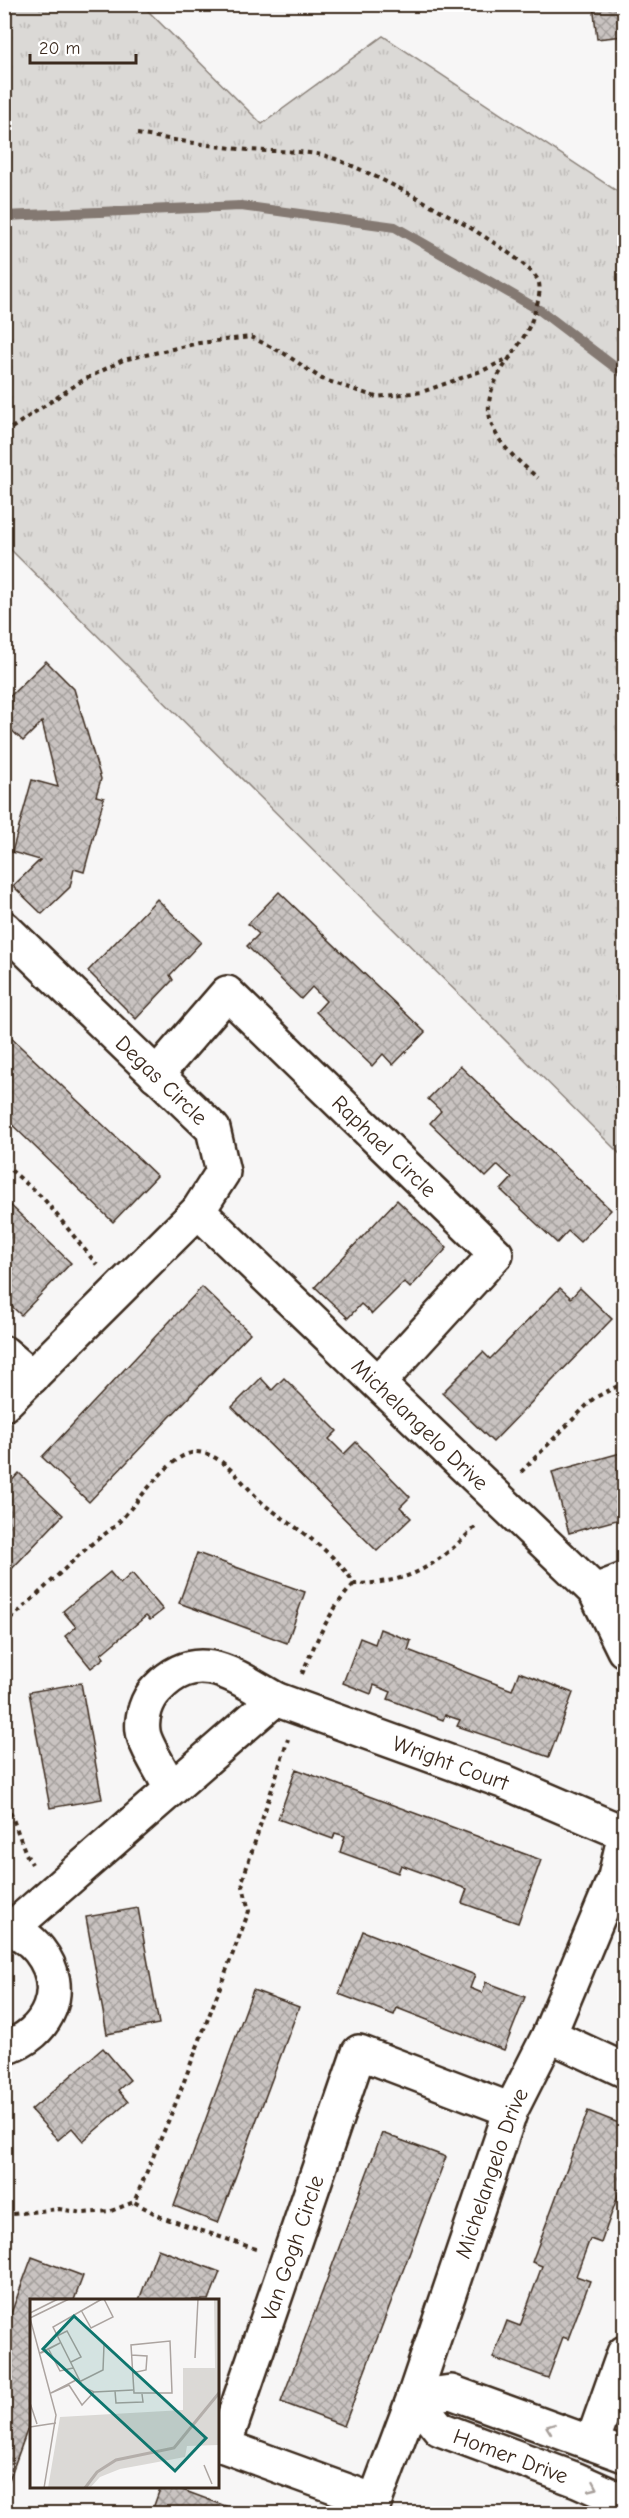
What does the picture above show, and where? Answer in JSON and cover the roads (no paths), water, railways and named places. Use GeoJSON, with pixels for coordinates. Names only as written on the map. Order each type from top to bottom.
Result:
{"type":"FeatureCollection","features":[{"type":"Feature","properties":{"kind":"street","name":"Degas Circle"},"geometry":{"type":"LineString","coordinates":[[4,928],[213,1130],[223,1172],[198,1211],[4,1404]]}},
{"type":"Feature","properties":{"kind":"street","name":"Raphael Circle"},"geometry":{"type":"LineString","coordinates":[[156,1075],[227,993],[496,1254],[379,1382]]}},
{"type":"Feature","properties":{"kind":"street","name":"Michelangelo Drive"},"geometry":{"type":"LineString","coordinates":[[198,1211],[500,1499],[610,1585],[624,1650]]}},
{"type":"Feature","properties":{"kind":"street"},"geometry":{"type":"LineString","coordinates":[[4,1353],[32,1377]]}},
{"type":"Feature","properties":{"kind":"street","name":"Wright Court"},"geometry":{"type":"LineString","coordinates":[[171,1789],[143,1732],[144,1712],[153,1693],[167,1678],[184,1669],[205,1666],[225,1670],[287,1703],[505,1782],[624,1833]]}},
{"type":"Feature","properties":{"kind":"street"},"geometry":{"type":"LineString","coordinates":[[4,2048],[20,2043],[39,2028],[51,2007],[54,1984],[47,1960],[32,1941],[8,1929],[54,1892],[171,1789],[287,1703]]}},
{"type":"Feature","properties":{"kind":"street","name":"Michelangelo Drive"},"geometry":{"type":"LineString","coordinates":[[372,2507],[414,2397],[511,2110],[549,2035],[621,1880],[624,1838]]}},
{"type":"Feature","properties":{"kind":"street"},"geometry":{"type":"LineString","coordinates":[[549,2035],[624,2070]]}},
{"type":"Feature","properties":{"kind":"street","name":"Van Gogh Circle"},"geometry":{"type":"LineString","coordinates":[[372,2507],[224,2446],[359,2052],[511,2110]]}},
{"type":"Feature","properties":{"kind":"street"},"geometry":{"type":"LineString","coordinates":[[592,2443],[624,2353]]}},
{"type":"Feature","properties":{"kind":"street","name":"Homer Drive"},"geometry":{"type":"LineString","coordinates":[[414,2397],[451,2392],[624,2455]]}},
{"type":"Feature","properties":{"kind":"street","name":"Homer Drive"},"geometry":{"type":"LineString","coordinates":[[414,2397],[440,2429],[577,2480],[624,2501]]}},
{"type":"Feature","properties":{"kind":"waterway"},"geometry":{"type":"LineString","coordinates":[[4,216],[241,206],[395,227],[541,311],[624,374]]}}]}
